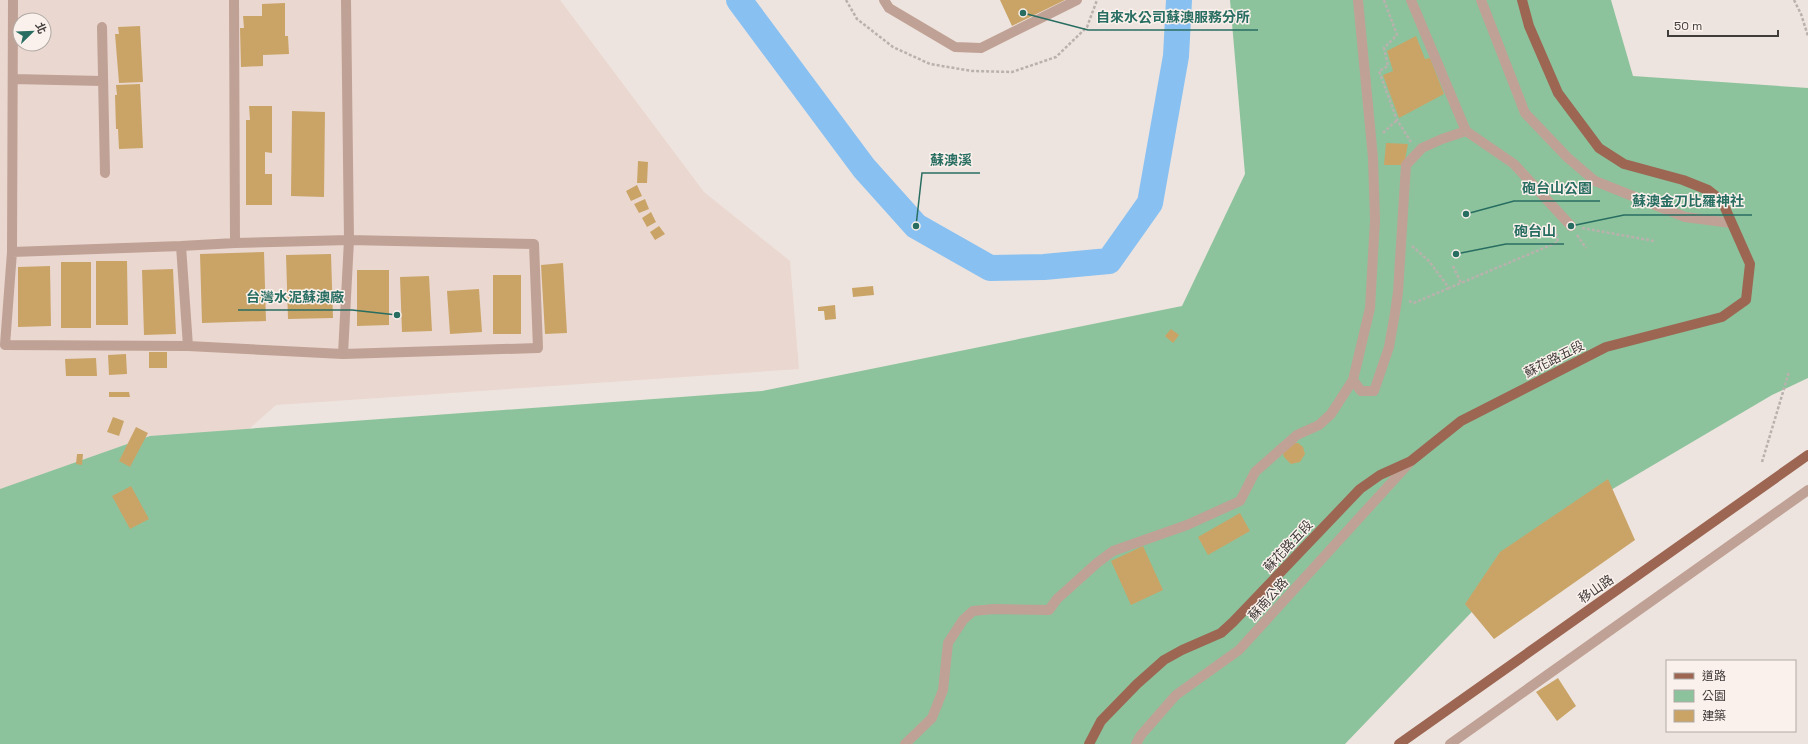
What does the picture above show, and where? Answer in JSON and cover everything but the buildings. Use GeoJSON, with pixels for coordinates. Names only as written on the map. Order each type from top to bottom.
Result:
{"type":"FeatureCollection","features":[{"type":"Feature","properties":{"kind":"main road","name":"蘇花路五段"},"geometry":{"type":"LineString","coordinates":[[1089,744],[1101,721],[1137,684],[1164,660],[1182,650],[1221,633],[1360,488],[1380,475],[1411,461],[1461,421],[1606,347],[1722,316],[1746,300],[1750,264],[1722,201],[1708,190],[1683,180],[1624,164],[1599,148],[1558,93],[1529,26],[1522,0]]}},
{"type":"Feature","properties":{"kind":"main road","name":"移山路"},"geometry":{"type":"LineString","coordinates":[[1399,744],[1808,455]]}},
{"type":"Feature","properties":{"kind":"street"},"geometry":{"type":"LineString","coordinates":[[12,252],[349,240],[534,244],[538,348],[343,354],[188,346],[3,347],[12,252],[13,0]]}},
{"type":"Feature","properties":{"kind":"street"},"geometry":{"type":"LineString","coordinates":[[234,0],[235,243]]}},
{"type":"Feature","properties":{"kind":"street"},"geometry":{"type":"LineString","coordinates":[[343,354],[349,240],[346,0]]}},
{"type":"Feature","properties":{"kind":"street"},"geometry":{"type":"LineString","coordinates":[[884,0],[889,8],[955,47],[981,48],[1077,0]]}},
{"type":"Feature","properties":{"kind":"street"},"geometry":{"type":"LineString","coordinates":[[905,744],[932,718],[942,690],[948,643],[963,620],[973,611],[994,609],[1049,610],[1057,599],[1097,563],[1113,551],[1187,526],[1240,501],[1255,472],[1297,435],[1319,425],[1331,414],[1353,380],[1370,308],[1375,220],[1372,143],[1358,0]]}},
{"type":"Feature","properties":{"kind":"street"},"geometry":{"type":"LineString","coordinates":[[1412,0],[1466,131],[1514,164],[1571,226]]}},
{"type":"Feature","properties":{"kind":"street"},"geometry":{"type":"LineString","coordinates":[[1481,0],[1525,112],[1568,158],[1595,181],[1686,217],[1731,223]]}},
{"type":"Feature","properties":{"kind":"street"},"geometry":{"type":"LineString","coordinates":[[102,27],[105,173]]}},
{"type":"Feature","properties":{"kind":"street"},"geometry":{"type":"LineString","coordinates":[[13,80],[102,80]]}},
{"type":"Feature","properties":{"kind":"street"},"geometry":{"type":"LineString","coordinates":[[1353,380],[1361,391],[1374,392],[1388,346],[1397,299],[1406,165],[1422,148],[1466,131]]}},
{"type":"Feature","properties":{"kind":"street"},"geometry":{"type":"LineString","coordinates":[[181,246],[188,346]]}},
{"type":"Feature","properties":{"kind":"street","name":"蘇南公路"},"geometry":{"type":"LineString","coordinates":[[1136,744],[1141,735],[1176,695],[1239,650],[1411,461]]}},
{"type":"Feature","properties":{"kind":"street"},"geometry":{"type":"LineString","coordinates":[[1450,744],[1808,490]]}},
{"type":"Feature","properties":{"kind":"path"},"geometry":{"type":"LineString","coordinates":[[1384,0],[1397,35],[1384,48],[1388,66],[1379,71],[1397,120],[1411,142],[1410,161]]}},
{"type":"Feature","properties":{"kind":"path"},"geometry":{"type":"LineString","coordinates":[[1794,0],[1801,14],[1808,36]]}},
{"type":"Feature","properties":{"kind":"path"},"geometry":{"type":"LineString","coordinates":[[1372,143],[1397,120]]}},
{"type":"Feature","properties":{"kind":"path"},"geometry":{"type":"LineString","coordinates":[[1397,299],[1414,303],[1558,242],[1555,224],[1654,241]]}},
{"type":"Feature","properties":{"kind":"path"},"geometry":{"type":"LineString","coordinates":[[1401,236],[1429,261],[1449,288]]}},
{"type":"Feature","properties":{"kind":"path"},"geometry":{"type":"LineString","coordinates":[[1453,266],[1461,283]]}},
{"type":"Feature","properties":{"kind":"path"},"geometry":{"type":"LineString","coordinates":[[1762,462],[1789,372]]}},
{"type":"Feature","properties":{"kind":"shaded area"},"geometry":{"type":"Polygon","coordinates":[[[0,0],[560,0],[704,192],[790,261],[799,369],[276,405],[0,650],[0,0]]]}},
{"type":"Feature","properties":{"kind":"green space"},"geometry":{"type":"Polygon","coordinates":[[[1230,0],[1611,0],[1633,76],[1808,88],[1808,378],[1772,395],[1560,520],[1345,744],[0,744],[0,489],[150,436],[762,391],[1182,306],[1245,174],[1230,0]]]}},
{"type":"Feature","properties":{"kind":"waterway"},"geometry":{"type":"LineString","coordinates":[[739,0],[864,168],[916,226],[990,268],[1044,267],[1109,261],[1150,203],[1176,56],[1179,0]]}},
{"type":"Feature","properties":{"kind":"place","name":"自來水公司蘇澳服務分所"},"geometry":{"type":"Point","coordinates":[1023,13]}},
{"type":"Feature","properties":{"kind":"place","name":"砲台山公園"},"geometry":{"type":"Point","coordinates":[1466,214]}},
{"type":"Feature","properties":{"kind":"place","name":"蘇澳溪"},"geometry":{"type":"Point","coordinates":[916,226]}},
{"type":"Feature","properties":{"kind":"place","name":"蘇澳金刀比羅神社"},"geometry":{"type":"Point","coordinates":[1571,226]}},
{"type":"Feature","properties":{"kind":"place","name":"砲台山"},"geometry":{"type":"Point","coordinates":[1456,254]}},
{"type":"Feature","properties":{"kind":"place","name":"台灣水泥蘇澳廠"},"geometry":{"type":"Point","coordinates":[397,315]}}]}
